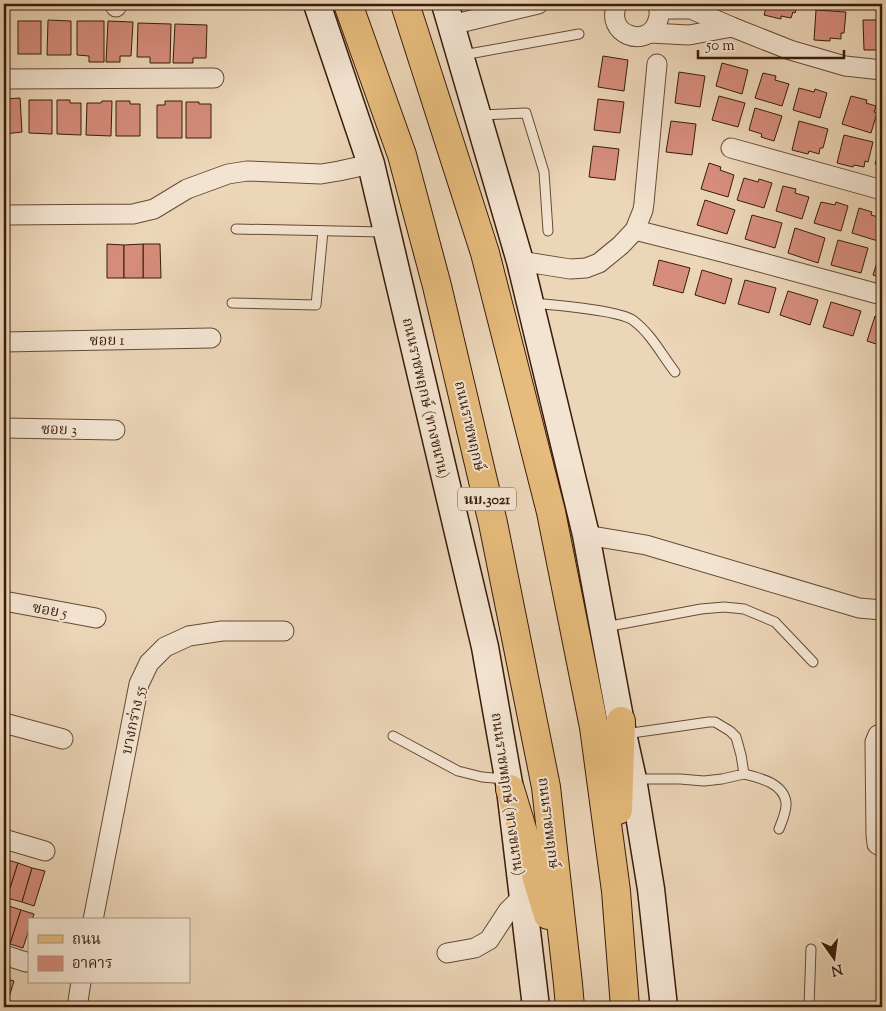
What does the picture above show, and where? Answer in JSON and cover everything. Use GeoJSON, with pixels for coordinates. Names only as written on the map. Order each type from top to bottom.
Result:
{"type":"FeatureCollection","features":[{"type":"Feature","properties":{"kind":"main road","name":"ถนนราชพฤกษ์ (ทางขนาน)"},"geometry":{"type":"LineString","coordinates":[[317,4],[371,164],[485,647],[509,784],[536,1007]]}},
{"type":"Feature","properties":{"kind":"main road","name":"ถนนราชพฤกษ์"},"geometry":{"type":"LineString","coordinates":[[348,4],[402,155],[437,286],[493,523],[546,786],[569,996]]}},
{"type":"Feature","properties":{"kind":"main road"},"geometry":{"type":"LineString","coordinates":[[405,4],[485,253],[551,512],[594,727],[616,891],[625,1007]]}},
{"type":"Feature","properties":{"kind":"main road"},"geometry":{"type":"LineString","coordinates":[[448,15],[520,261],[586,535],[602,628],[633,779],[651,889],[664,1007]]}},
{"type":"Feature","properties":{"kind":"main road"},"geometry":{"type":"LineString","coordinates":[[616,891],[622,728]]}},
{"type":"Feature","properties":{"kind":"main road"},"geometry":{"type":"LineString","coordinates":[[509,784],[569,996]]}},
{"type":"Feature","properties":{"kind":"street"},"geometry":{"type":"LineString","coordinates":[[448,15],[538,4]]}},
{"type":"Feature","properties":{"kind":"street"},"geometry":{"type":"LineString","coordinates":[[617,4],[614,10],[614,19],[624,33],[633,36],[642,36],[650,33],[689,35],[732,27]]}},
{"type":"Feature","properties":{"kind":"street"},"geometry":{"type":"LineString","coordinates":[[650,33],[656,26],[659,18],[658,6],[691,9],[790,50],[845,66],[882,70]]}},
{"type":"Feature","properties":{"kind":"street"},"geometry":{"type":"LineString","coordinates":[[520,261],[570,269],[586,268],[599,264],[636,230],[644,203],[658,64]]}},
{"type":"Feature","properties":{"kind":"street"},"geometry":{"type":"LineString","coordinates":[[4,79],[214,78]]}},
{"type":"Feature","properties":{"kind":"street"},"geometry":{"type":"LineString","coordinates":[[731,148],[882,190]]}},
{"type":"Feature","properties":{"kind":"street"},"geometry":{"type":"LineString","coordinates":[[4,215],[133,214],[154,209],[187,189],[228,174],[247,171],[321,174],[371,164]]}},
{"type":"Feature","properties":{"kind":"street"},"geometry":{"type":"LineString","coordinates":[[636,230],[882,296]]}},
{"type":"Feature","properties":{"kind":"street","name":"ซอย 1"},"geometry":{"type":"LineString","coordinates":[[4,342],[211,338]]}},
{"type":"Feature","properties":{"kind":"street","name":"ซอย 3"},"geometry":{"type":"LineString","coordinates":[[4,428],[115,430]]}},
{"type":"Feature","properties":{"kind":"street"},"geometry":{"type":"LineString","coordinates":[[586,535],[646,545],[859,608],[882,610]]}},
{"type":"Feature","properties":{"kind":"street","name":"ซอย 5"},"geometry":{"type":"LineString","coordinates":[[4,601],[96,618]]}},
{"type":"Feature","properties":{"kind":"street","name":"บางกร่าง 55"},"geometry":{"type":"LineString","coordinates":[[93,918],[139,684],[149,663],[165,647],[189,636],[222,631],[284,631]]}},
{"type":"Feature","properties":{"kind":"street"},"geometry":{"type":"LineString","coordinates":[[4,723],[63,739]]}},
{"type":"Feature","properties":{"kind":"street"},"geometry":{"type":"LineString","coordinates":[[882,734],[878,735],[875,742],[876,835],[877,844],[882,847]]}},
{"type":"Feature","properties":{"kind":"street"},"geometry":{"type":"LineString","coordinates":[[4,839],[45,851]]}},
{"type":"Feature","properties":{"kind":"street"},"geometry":{"type":"LineString","coordinates":[[446,952],[475,948],[489,940],[508,911],[523,896]]}},
{"type":"Feature","properties":{"kind":"street"},"geometry":{"type":"LineString","coordinates":[[4,955],[26,962]]}},
{"type":"Feature","properties":{"kind":"street"},"geometry":{"type":"LineString","coordinates":[[78,1007],[82,984]]}},
{"type":"Feature","properties":{"kind":"lane"},"geometry":{"type":"LineString","coordinates":[[460,56],[579,34]]}},
{"type":"Feature","properties":{"kind":"lane"},"geometry":{"type":"LineString","coordinates":[[477,115],[526,113],[544,172],[548,231]]}},
{"type":"Feature","properties":{"kind":"lane"},"geometry":{"type":"LineString","coordinates":[[236,229],[387,232]]}},
{"type":"Feature","properties":{"kind":"lane"},"geometry":{"type":"LineString","coordinates":[[232,303],[316,305],[323,231]]}},
{"type":"Feature","properties":{"kind":"lane"},"geometry":{"type":"LineString","coordinates":[[530,303],[605,312],[632,319],[646,332],[675,372]]}},
{"type":"Feature","properties":{"kind":"lane"},"geometry":{"type":"LineString","coordinates":[[602,628],[701,609],[724,607],[744,609],[775,622],[813,662]]}},
{"type":"Feature","properties":{"kind":"lane"},"geometry":{"type":"LineString","coordinates":[[622,728],[715,722],[736,736],[744,774]]}},
{"type":"Feature","properties":{"kind":"lane"},"geometry":{"type":"LineString","coordinates":[[393,736],[458,771],[509,784]]}},
{"type":"Feature","properties":{"kind":"lane"},"geometry":{"type":"LineString","coordinates":[[633,779],[704,781],[744,774],[762,779],[771,783],[783,793],[786,803],[779,829]]}},
{"type":"Feature","properties":{"kind":"lane"},"geometry":{"type":"LineString","coordinates":[[809,1007],[811,949]]}},
{"type":"Feature","properties":{"kind":"building"},"geometry":{"type":"Polygon","coordinates":[[[5,4],[6,18],[4,18],[5,4]]]}},
{"type":"Feature","properties":{"kind":"building"},"geometry":{"type":"Polygon","coordinates":[[[767,4],[798,4],[791,18],[781,16],[781,19],[764,15],[767,4]]]}},
{"type":"Feature","properties":{"kind":"building"},"geometry":{"type":"Polygon","coordinates":[[[877,4],[882,4],[882,9],[877,9],[877,4]]]}},
{"type":"Feature","properties":{"kind":"building"},"geometry":{"type":"Polygon","coordinates":[[[816,10],[846,12],[844,33],[841,33],[841,39],[830,38],[830,41],[814,40],[816,10]]]}},
{"type":"Feature","properties":{"kind":"building"},"geometry":{"type":"Polygon","coordinates":[[[48,20],[71,21],[71,55],[47,55],[48,20]]]}},
{"type":"Feature","properties":{"kind":"building"},"geometry":{"type":"Polygon","coordinates":[[[863,20],[882,20],[881,50],[864,50],[863,20]]]}},
{"type":"Feature","properties":{"kind":"building"},"geometry":{"type":"Polygon","coordinates":[[[18,21],[41,21],[41,54],[18,54],[18,21]]]}},
{"type":"Feature","properties":{"kind":"building"},"geometry":{"type":"Polygon","coordinates":[[[77,21],[104,21],[104,62],[89,62],[89,56],[77,55],[77,21]]]}},
{"type":"Feature","properties":{"kind":"building"},"geometry":{"type":"Polygon","coordinates":[[[108,21],[133,22],[131,56],[120,56],[120,62],[106,62],[108,21]]]}},
{"type":"Feature","properties":{"kind":"building"},"geometry":{"type":"Polygon","coordinates":[[[138,23],[171,24],[170,63],[150,63],[150,57],[137,57],[138,23]]]}},
{"type":"Feature","properties":{"kind":"building"},"geometry":{"type":"Polygon","coordinates":[[[175,24],[207,25],[206,58],[193,58],[193,63],[173,63],[175,24]]]}},
{"type":"Feature","properties":{"kind":"building"},"geometry":{"type":"Polygon","coordinates":[[[4,25],[6,25],[8,59],[4,59],[4,25]]]}},
{"type":"Feature","properties":{"kind":"building"},"geometry":{"type":"Polygon","coordinates":[[[603,56],[628,60],[624,91],[598,87],[603,56]]]}},
{"type":"Feature","properties":{"kind":"building"},"geometry":{"type":"Polygon","coordinates":[[[722,63],[748,70],[742,94],[716,86],[722,63]]]}},
{"type":"Feature","properties":{"kind":"building"},"geometry":{"type":"Polygon","coordinates":[[[679,72],[705,76],[700,107],[675,103],[679,72]]]}},
{"type":"Feature","properties":{"kind":"building"},"geometry":{"type":"Polygon","coordinates":[[[763,73],[776,76],[775,80],[789,84],[782,106],[755,98],[763,73]]]}},
{"type":"Feature","properties":{"kind":"building"},"geometry":{"type":"Polygon","coordinates":[[[799,88],[814,92],[815,89],[827,93],[820,118],[793,110],[799,88]]]}},
{"type":"Feature","properties":{"kind":"building"},"geometry":{"type":"Polygon","coordinates":[[[719,96],[745,103],[738,127],[712,120],[719,96]]]}},
{"type":"Feature","properties":{"kind":"building"},"geometry":{"type":"Polygon","coordinates":[[[851,96],[867,100],[866,103],[876,106],[874,112],[877,113],[871,133],[842,124],[851,96]]]}},
{"type":"Feature","properties":{"kind":"building"},"geometry":{"type":"Polygon","coordinates":[[[20,98],[22,132],[4,134],[4,99],[20,98]]]}},
{"type":"Feature","properties":{"kind":"building"},"geometry":{"type":"Polygon","coordinates":[[[598,99],[624,102],[620,133],[594,130],[598,99]]]}},
{"type":"Feature","properties":{"kind":"building"},"geometry":{"type":"Polygon","coordinates":[[[29,100],[52,100],[52,134],[29,133],[29,100]]]}},
{"type":"Feature","properties":{"kind":"building"},"geometry":{"type":"Polygon","coordinates":[[[57,100],[70,100],[70,103],[81,103],[81,135],[57,134],[57,100]]]}},
{"type":"Feature","properties":{"kind":"building"},"geometry":{"type":"Polygon","coordinates":[[[102,101],[112,101],[111,136],[86,135],[87,103],[101,103],[102,101]]]}},
{"type":"Feature","properties":{"kind":"building"},"geometry":{"type":"Polygon","coordinates":[[[116,101],[130,101],[130,104],[140,104],[140,136],[116,136],[116,101]]]}},
{"type":"Feature","properties":{"kind":"building"},"geometry":{"type":"Polygon","coordinates":[[[165,101],[182,101],[182,138],[157,138],[157,105],[165,105],[165,101]]]}},
{"type":"Feature","properties":{"kind":"building"},"geometry":{"type":"Polygon","coordinates":[[[186,102],[211,104],[211,138],[186,138],[186,102]]]}},
{"type":"Feature","properties":{"kind":"building"},"geometry":{"type":"Polygon","coordinates":[[[755,108],[782,116],[774,141],[761,137],[762,134],[749,130],[755,108]]]}},
{"type":"Feature","properties":{"kind":"building"},"geometry":{"type":"Polygon","coordinates":[[[671,121],[696,124],[692,155],[666,152],[671,121]]]}},
{"type":"Feature","properties":{"kind":"building"},"geometry":{"type":"Polygon","coordinates":[[[799,121],[828,129],[823,148],[820,148],[819,154],[809,151],[808,154],[792,150],[799,121]]]}},
{"type":"Feature","properties":{"kind":"building"},"geometry":{"type":"Polygon","coordinates":[[[844,135],[873,142],[868,162],[865,161],[864,167],[854,165],[853,167],[837,163],[844,135]]]}},
{"type":"Feature","properties":{"kind":"building"},"geometry":{"type":"Polygon","coordinates":[[[881,144],[882,173],[876,171],[877,165],[875,164],[881,144]]]}},
{"type":"Feature","properties":{"kind":"building"},"geometry":{"type":"Polygon","coordinates":[[[593,146],[619,149],[615,180],[589,177],[593,146]]]}},
{"type":"Feature","properties":{"kind":"building"},"geometry":{"type":"Polygon","coordinates":[[[709,163],[721,167],[720,170],[734,175],[728,197],[701,189],[709,163]]]}},
{"type":"Feature","properties":{"kind":"building"},"geometry":{"type":"Polygon","coordinates":[[[744,178],[758,182],[759,179],[772,183],[764,208],[737,200],[744,178]]]}},
{"type":"Feature","properties":{"kind":"building"},"geometry":{"type":"Polygon","coordinates":[[[783,186],[796,189],[795,193],[809,197],[802,219],[776,211],[783,186]]]}},
{"type":"Feature","properties":{"kind":"building"},"geometry":{"type":"Polygon","coordinates":[[[705,200],[735,210],[727,234],[697,225],[705,200]]]}},
{"type":"Feature","properties":{"kind":"building"},"geometry":{"type":"Polygon","coordinates":[[[821,202],[835,205],[836,202],[848,206],[841,231],[814,223],[821,202]]]}},
{"type":"Feature","properties":{"kind":"building"},"geometry":{"type":"Polygon","coordinates":[[[859,208],[872,212],[871,215],[882,218],[882,229],[878,241],[852,233],[859,208]]]}},
{"type":"Feature","properties":{"kind":"building"},"geometry":{"type":"Polygon","coordinates":[[[752,215],[782,223],[775,248],[745,239],[752,215]]]}},
{"type":"Feature","properties":{"kind":"building"},"geometry":{"type":"Polygon","coordinates":[[[795,228],[825,238],[818,263],[788,253],[795,228]]]}},
{"type":"Feature","properties":{"kind":"building"},"geometry":{"type":"Polygon","coordinates":[[[838,240],[868,248],[861,273],[831,265],[838,240]]]}},
{"type":"Feature","properties":{"kind":"building"},"geometry":{"type":"Polygon","coordinates":[[[107,244],[124,245],[124,278],[107,278],[107,244]]]}},
{"type":"Feature","properties":{"kind":"building"},"geometry":{"type":"Polygon","coordinates":[[[143,244],[160,244],[161,278],[143,278],[143,244]]]}},
{"type":"Feature","properties":{"kind":"building"},"geometry":{"type":"Polygon","coordinates":[[[143,244],[143,278],[124,278],[124,245],[143,244]]]}},
{"type":"Feature","properties":{"kind":"building"},"geometry":{"type":"Polygon","coordinates":[[[882,250],[882,278],[873,275],[882,250]]]}},
{"type":"Feature","properties":{"kind":"building"},"geometry":{"type":"Polygon","coordinates":[[[659,260],[690,268],[683,293],[653,285],[659,260]]]}},
{"type":"Feature","properties":{"kind":"building"},"geometry":{"type":"Polygon","coordinates":[[[702,270],[732,279],[725,304],[695,295],[702,270]]]}},
{"type":"Feature","properties":{"kind":"building"},"geometry":{"type":"Polygon","coordinates":[[[745,280],[776,288],[769,313],[738,304],[745,280]]]}},
{"type":"Feature","properties":{"kind":"building"},"geometry":{"type":"Polygon","coordinates":[[[788,291],[818,300],[810,325],[780,315],[788,291]]]}},
{"type":"Feature","properties":{"kind":"building"},"geometry":{"type":"Polygon","coordinates":[[[831,302],[861,311],[853,336],[823,327],[831,302]]]}},
{"type":"Feature","properties":{"kind":"building"},"geometry":{"type":"Polygon","coordinates":[[[875,316],[882,318],[882,346],[867,341],[875,316]]]}},
{"type":"Feature","properties":{"kind":"building"},"geometry":{"type":"Polygon","coordinates":[[[4,859],[18,863],[7,898],[4,897],[4,859]]]}},
{"type":"Feature","properties":{"kind":"building"},"geometry":{"type":"Polygon","coordinates":[[[18,863],[32,868],[22,902],[7,898],[18,863]]]}},
{"type":"Feature","properties":{"kind":"building"},"geometry":{"type":"Polygon","coordinates":[[[32,868],[45,871],[34,906],[22,902],[32,868]]]}},
{"type":"Feature","properties":{"kind":"building"},"geometry":{"type":"Polygon","coordinates":[[[6,905],[21,910],[10,944],[4,942],[4,912],[6,905]]]}},
{"type":"Feature","properties":{"kind":"building"},"geometry":{"type":"Polygon","coordinates":[[[21,910],[34,914],[33,918],[28,918],[28,932],[23,948],[10,944],[21,910]]]}},
{"type":"Feature","properties":{"kind":"building"},"geometry":{"type":"Polygon","coordinates":[[[4,978],[14,981],[6,1007],[4,1007],[4,978]]]}},
{"type":"Feature","properties":{"kind":"building"},"geometry":{"type":"Polygon","coordinates":[[[312,1002],[336,1007],[311,1007],[312,1002]]]}}]}
